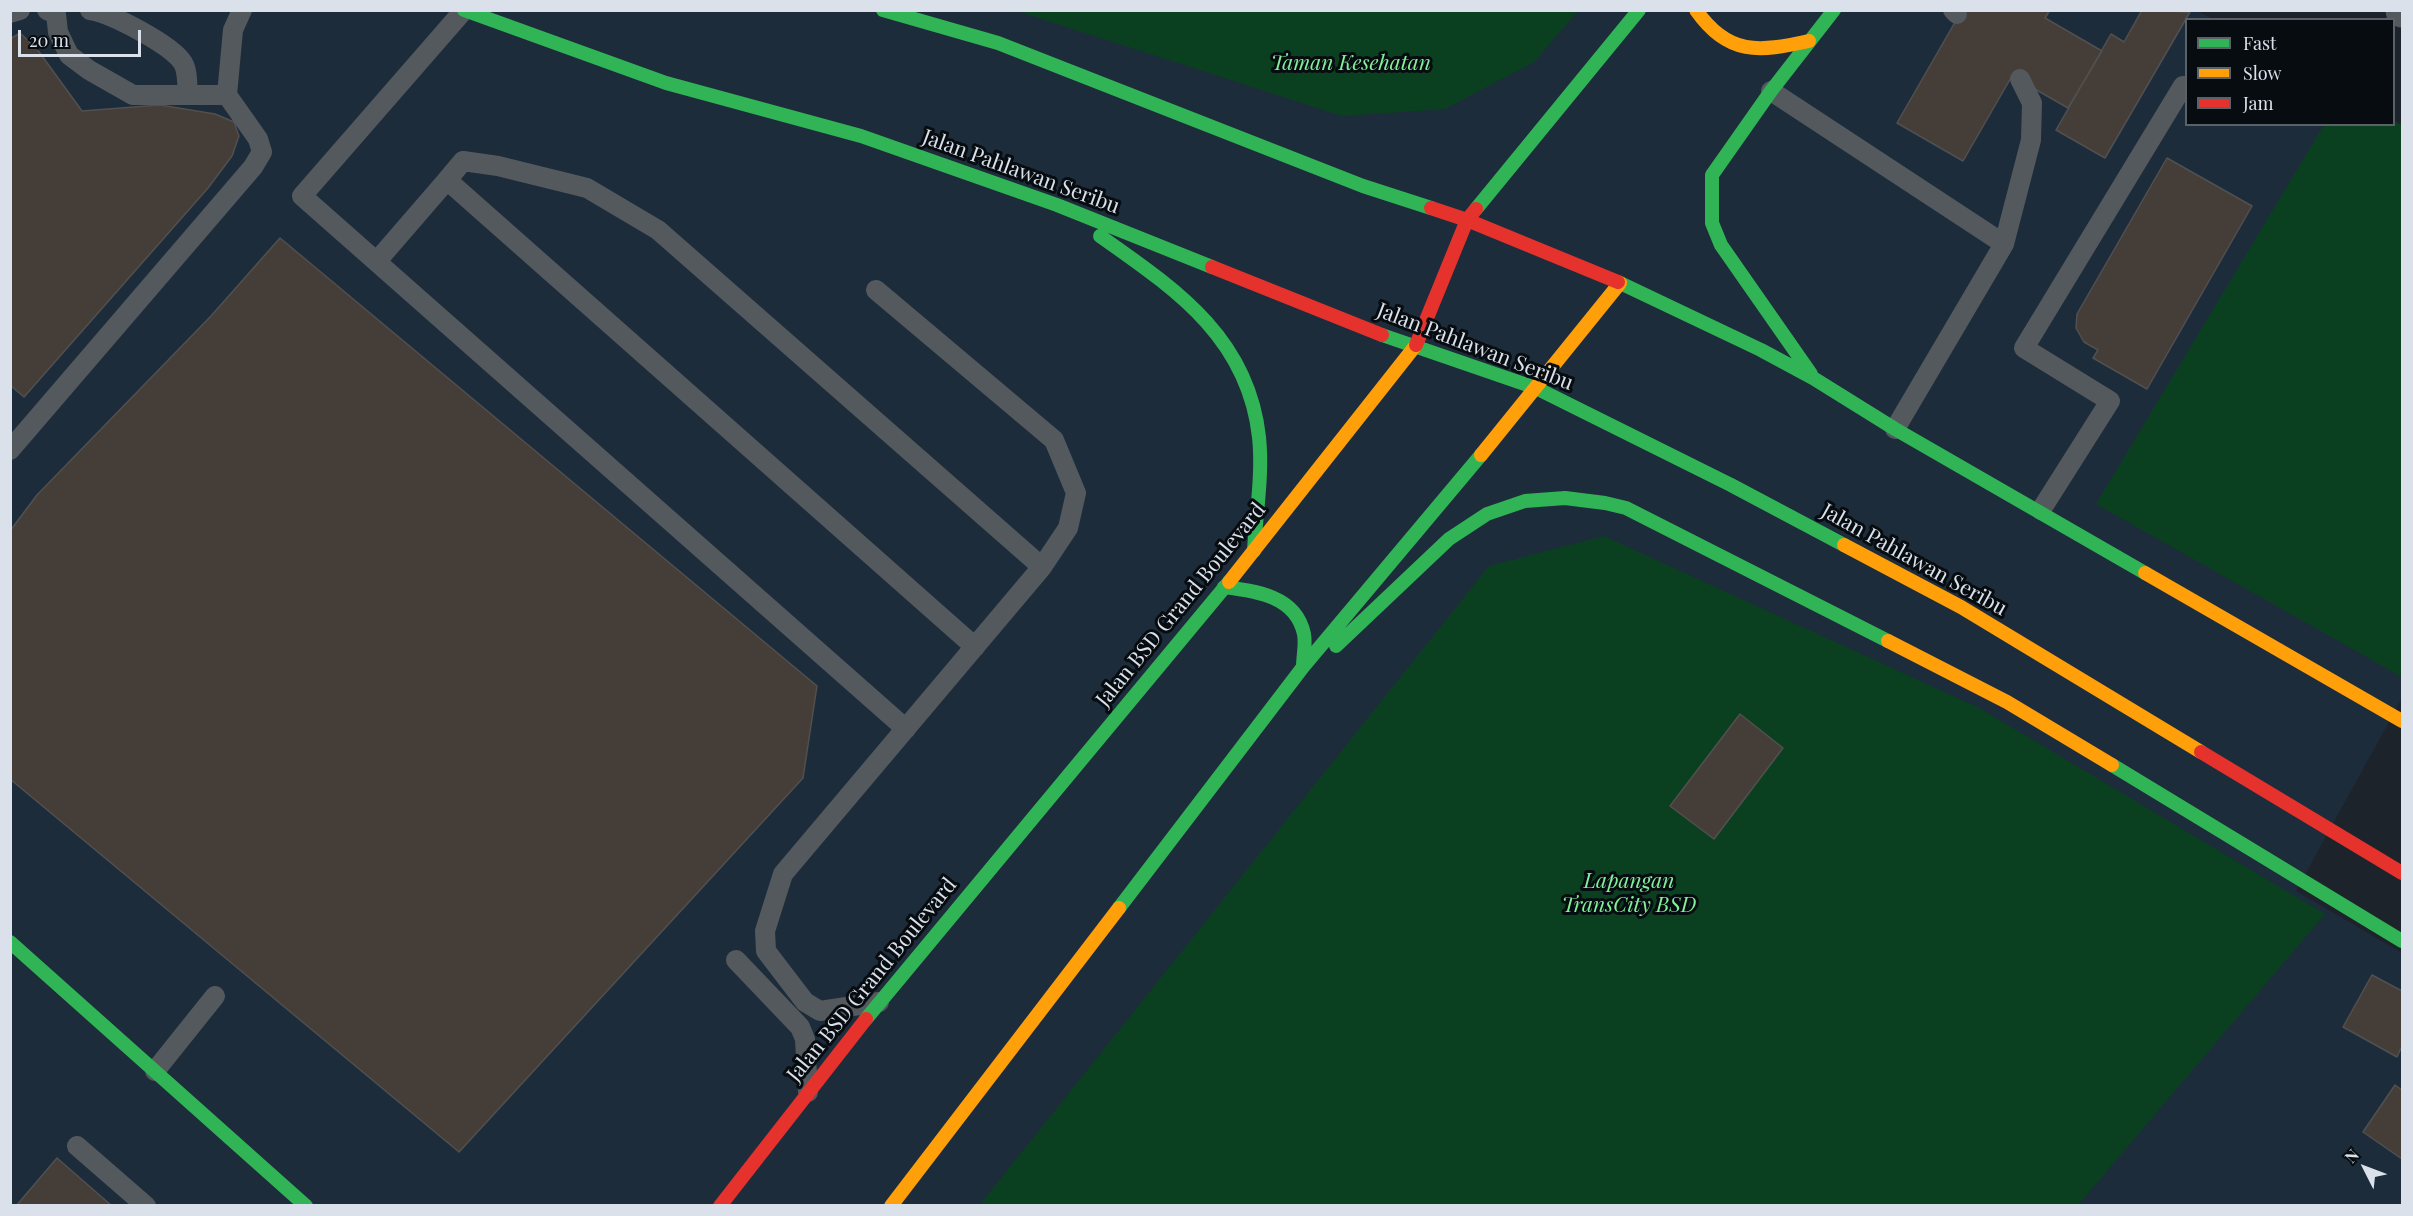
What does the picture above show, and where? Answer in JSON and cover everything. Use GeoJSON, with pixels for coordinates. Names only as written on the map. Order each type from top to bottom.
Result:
{"type":"FeatureCollection","features":[{"type":"Feature","properties":{"kind":"main road","name":"Jalan Pahlawan Seribu"},"geometry":{"type":"LineString","coordinates":[[464,10],[666,83],[861,136],[1057,205],[1415,348],[1536,388],[1731,484],[1961,607],[2403,873]]}},
{"type":"Feature","properties":{"kind":"main road"},"geometry":{"type":"LineString","coordinates":[[883,10],[998,43],[1363,186],[1467,220],[1620,283],[1761,350],[1814,378],[1895,429],[2041,510],[2403,721]]}},
{"type":"Feature","properties":{"kind":"main road","name":"Jalan BSD Grand Boulevard"},"geometry":{"type":"LineString","coordinates":[[720,1206],[879,1002],[1254,551],[1415,348],[1467,220],[1639,10]]}},
{"type":"Feature","properties":{"kind":"main road"},"geometry":{"type":"LineString","coordinates":[[1696,10],[1711,31],[1744,50],[1767,50],[1809,41]]}},
{"type":"Feature","properties":{"kind":"main road"},"geometry":{"type":"LineString","coordinates":[[1814,378],[1721,245],[1712,223],[1710,200],[1712,175],[1771,91],[1834,10]]}},
{"type":"Feature","properties":{"kind":"main road"},"geometry":{"type":"LineString","coordinates":[[1057,205],[1186,297],[1228,345],[1246,375],[1259,436],[1254,551]]}},
{"type":"Feature","properties":{"kind":"main road"},"geometry":{"type":"LineString","coordinates":[[891,1206],[1303,667],[1536,388],[1620,283]]}},
{"type":"Feature","properties":{"kind":"main road"},"geometry":{"type":"LineString","coordinates":[[1281,697],[1466,525],[1500,506],[1527,499],[1555,496],[1592,499],[1626,508],[2007,702],[2403,941]]}},
{"type":"Feature","properties":{"kind":"main road"},"geometry":{"type":"LineString","coordinates":[[1224,587],[1264,592],[1292,608],[1305,632],[1303,667]]}},
{"type":"Feature","properties":{"kind":"main road"},"geometry":{"type":"LineString","coordinates":[[10,942],[306,1206]]}},
{"type":"Feature","properties":{"kind":"lane"},"geometry":{"type":"LineString","coordinates":[[90,10],[106,12],[174,50],[185,65],[189,96]]}},
{"type":"Feature","properties":{"kind":"lane"},"geometry":{"type":"LineString","coordinates":[[10,450],[253,167],[261,152],[258,139],[227,95],[233,30],[242,10]]}},
{"type":"Feature","properties":{"kind":"lane"},"geometry":{"type":"LineString","coordinates":[[464,10],[302,196],[906,729]]}},
{"type":"Feature","properties":{"kind":"lane"},"geometry":{"type":"LineString","coordinates":[[58,12],[58,32],[69,55],[89,70],[133,95],[227,95]]}},
{"type":"Feature","properties":{"kind":"lane"},"geometry":{"type":"LineString","coordinates":[[1895,429],[2004,244],[2031,140],[2032,103],[2020,79]]}},
{"type":"Feature","properties":{"kind":"lane"},"geometry":{"type":"LineString","coordinates":[[2041,510],[2110,401],[2024,348],[2183,86]]}},
{"type":"Feature","properties":{"kind":"lane"},"geometry":{"type":"LineString","coordinates":[[1771,91],[2004,244]]}},
{"type":"Feature","properties":{"kind":"lane"},"geometry":{"type":"LineString","coordinates":[[377,261],[463,161],[498,166],[587,188],[658,230],[1042,567]]}},
{"type":"Feature","properties":{"kind":"lane"},"geometry":{"type":"LineString","coordinates":[[447,180],[975,647]]}},
{"type":"Feature","properties":{"kind":"lane"},"geometry":{"type":"LineString","coordinates":[[876,290],[1054,440],[1076,493],[1068,528],[1042,567],[783,874],[765,931],[766,951],[805,1002],[820,1011],[879,1002]]}},
{"type":"Feature","properties":{"kind":"lane"},"geometry":{"type":"LineString","coordinates":[[736,960],[800,1027],[808,1092]]}},
{"type":"Feature","properties":{"kind":"lane"},"geometry":{"type":"LineString","coordinates":[[771,997],[788,979]]}},
{"type":"Feature","properties":{"kind":"lane"},"geometry":{"type":"LineString","coordinates":[[155,1071],[215,996]]}},
{"type":"Feature","properties":{"kind":"lane"},"geometry":{"type":"LineString","coordinates":[[77,1146],[147,1206]]}},
{"type":"Feature","properties":{"kind":"shaded area"},"geometry":{"type":"Polygon","coordinates":[[[10,11],[2198,11],[2211,18],[2185,18],[2185,126],[2395,126],[2395,121],[2402,125],[2402,698],[2296,891],[2402,953],[2402,1205],[11,1205],[10,11]]]}},
{"type":"Feature","properties":{"kind":"green space","name":"Taman Kesehatan"},"geometry":{"type":"Polygon","coordinates":[[[1017,11],[1578,11],[1534,62],[1445,109],[1342,116],[1017,11]]]}},
{"type":"Feature","properties":{"kind":"green space"},"geometry":{"type":"Polygon","coordinates":[[[2395,122],[2402,125],[2402,677],[2096,504],[2323,126],[2395,126],[2395,122]]]}},
{"type":"Feature","properties":{"kind":"green space","name":"Lapangan TransCity BSD"},"geometry":{"type":"Polygon","coordinates":[[[1604,536],[1979,708],[2325,914],[2078,1205],[979,1206],[1489,566],[1604,536]]]}},
{"type":"Feature","properties":{"kind":"building"},"geometry":{"type":"Polygon","coordinates":[[[1962,10],[2050,10],[2045,18],[2102,51],[2068,108],[2012,76],[1963,161],[1897,123],[1962,10]]]}},
{"type":"Feature","properties":{"kind":"building"},"geometry":{"type":"Polygon","coordinates":[[[2142,10],[2190,12],[2105,158],[2056,130],[2111,34],[2124,42],[2142,10]]]}},
{"type":"Feature","properties":{"kind":"building"},"geometry":{"type":"Polygon","coordinates":[[[20,33],[37,49],[82,111],[160,105],[215,114],[234,122],[239,136],[232,156],[208,188],[24,397],[10,385],[10,39],[20,33]]]}},
{"type":"Feature","properties":{"kind":"building"},"geometry":{"type":"Polygon","coordinates":[[[2167,158],[2252,206],[2147,389],[2093,358],[2098,350],[2084,342],[2076,328],[2077,314],[2167,158]]]}},
{"type":"Feature","properties":{"kind":"building"},"geometry":{"type":"Polygon","coordinates":[[[280,238],[817,686],[803,778],[459,1152],[10,779],[10,531],[37,495],[211,316],[280,238]]]}},
{"type":"Feature","properties":{"kind":"building"},"geometry":{"type":"Polygon","coordinates":[[[1740,714],[1783,748],[1714,839],[1670,806],[1740,714]]]}},
{"type":"Feature","properties":{"kind":"building"},"geometry":{"type":"Polygon","coordinates":[[[2372,975],[2402,991],[2402,1046],[2397,1057],[2343,1027],[2372,975]]]}},
{"type":"Feature","properties":{"kind":"building"},"geometry":{"type":"Polygon","coordinates":[[[2395,1085],[2402,1090],[2402,1159],[2363,1132],[2395,1085]]]}},
{"type":"Feature","properties":{"kind":"building"},"geometry":{"type":"Polygon","coordinates":[[[57,1158],[112,1206],[16,1206],[57,1158]]]}},
{"type":"Feature","properties":{"kind":"traffic: fast"},"geometry":{"type":"LineString","coordinates":[[464,10],[666,83],[861,136],[1057,205],[1212,267]]}},
{"type":"Feature","properties":{"kind":"traffic: fast"},"geometry":{"type":"LineString","coordinates":[[883,10],[998,43],[1363,186],[1431,208]]}},
{"type":"Feature","properties":{"kind":"traffic: fast"},"geometry":{"type":"LineString","coordinates":[[1476,209],[1639,10]]}},
{"type":"Feature","properties":{"kind":"traffic: fast"},"geometry":{"type":"LineString","coordinates":[[1811,374],[1721,245],[1712,223],[1712,175],[1771,91],[1834,10]]}},
{"type":"Feature","properties":{"kind":"traffic: fast"},"geometry":{"type":"LineString","coordinates":[[1100,236],[1155,276],[1204,319],[1224,343],[1240,371],[1252,402],[1259,437],[1260,479],[1254,551]]}},
{"type":"Feature","properties":{"kind":"traffic: fast"},"geometry":{"type":"LineString","coordinates":[[1618,282],[1761,350],[1813,378],[1895,429],[2145,573]]}},
{"type":"Feature","properties":{"kind":"traffic: fast"},"geometry":{"type":"LineString","coordinates":[[1382,335],[1536,388],[1731,485],[1844,545]]}},
{"type":"Feature","properties":{"kind":"traffic: fast"},"geometry":{"type":"LineString","coordinates":[[1119,908],[1303,667],[1481,455]]}},
{"type":"Feature","properties":{"kind":"traffic: fast"},"geometry":{"type":"LineString","coordinates":[[1336,646],[1449,539],[1487,514],[1525,501],[1565,498],[1626,508],[1888,641]]}},
{"type":"Feature","properties":{"kind":"traffic: fast"},"geometry":{"type":"LineString","coordinates":[[866,1019],[1229,582]]}},
{"type":"Feature","properties":{"kind":"traffic: fast"},"geometry":{"type":"LineString","coordinates":[[1224,587],[1273,598],[1284,603],[1293,611],[1300,621],[1304,634],[1303,667]]}},
{"type":"Feature","properties":{"kind":"traffic: fast"},"geometry":{"type":"LineString","coordinates":[[2112,765],[2402,941]]}},
{"type":"Feature","properties":{"kind":"traffic: fast"},"geometry":{"type":"LineString","coordinates":[[10,942],[306,1206]]}},
{"type":"Feature","properties":{"kind":"traffic: slow"},"geometry":{"type":"LineString","coordinates":[[1696,10],[1720,36],[1746,47],[1775,47],[1809,41]]}},
{"type":"Feature","properties":{"kind":"traffic: slow"},"geometry":{"type":"LineString","coordinates":[[1481,455],[1620,283]]}},
{"type":"Feature","properties":{"kind":"traffic: slow"},"geometry":{"type":"LineString","coordinates":[[1229,582],[1416,345]]}},
{"type":"Feature","properties":{"kind":"traffic: slow"},"geometry":{"type":"LineString","coordinates":[[1844,545],[1961,607],[2201,752]]}},
{"type":"Feature","properties":{"kind":"traffic: slow"},"geometry":{"type":"LineString","coordinates":[[2145,573],[2402,721]]}},
{"type":"Feature","properties":{"kind":"traffic: slow"},"geometry":{"type":"LineString","coordinates":[[1888,641],[2007,702],[2112,765]]}},
{"type":"Feature","properties":{"kind":"traffic: slow"},"geometry":{"type":"LineString","coordinates":[[891,1206],[1119,908]]}},
{"type":"Feature","properties":{"kind":"traffic: jam"},"geometry":{"type":"LineString","coordinates":[[1431,208],[1467,220],[1618,282]]}},
{"type":"Feature","properties":{"kind":"traffic: jam"},"geometry":{"type":"LineString","coordinates":[[1416,345],[1467,220],[1476,209]]}},
{"type":"Feature","properties":{"kind":"traffic: jam"},"geometry":{"type":"LineString","coordinates":[[1212,267],[1382,335]]}},
{"type":"Feature","properties":{"kind":"traffic: jam"},"geometry":{"type":"LineString","coordinates":[[2201,752],[2402,873]]}},
{"type":"Feature","properties":{"kind":"traffic: jam"},"geometry":{"type":"LineString","coordinates":[[720,1206],[866,1019]]}}]}
